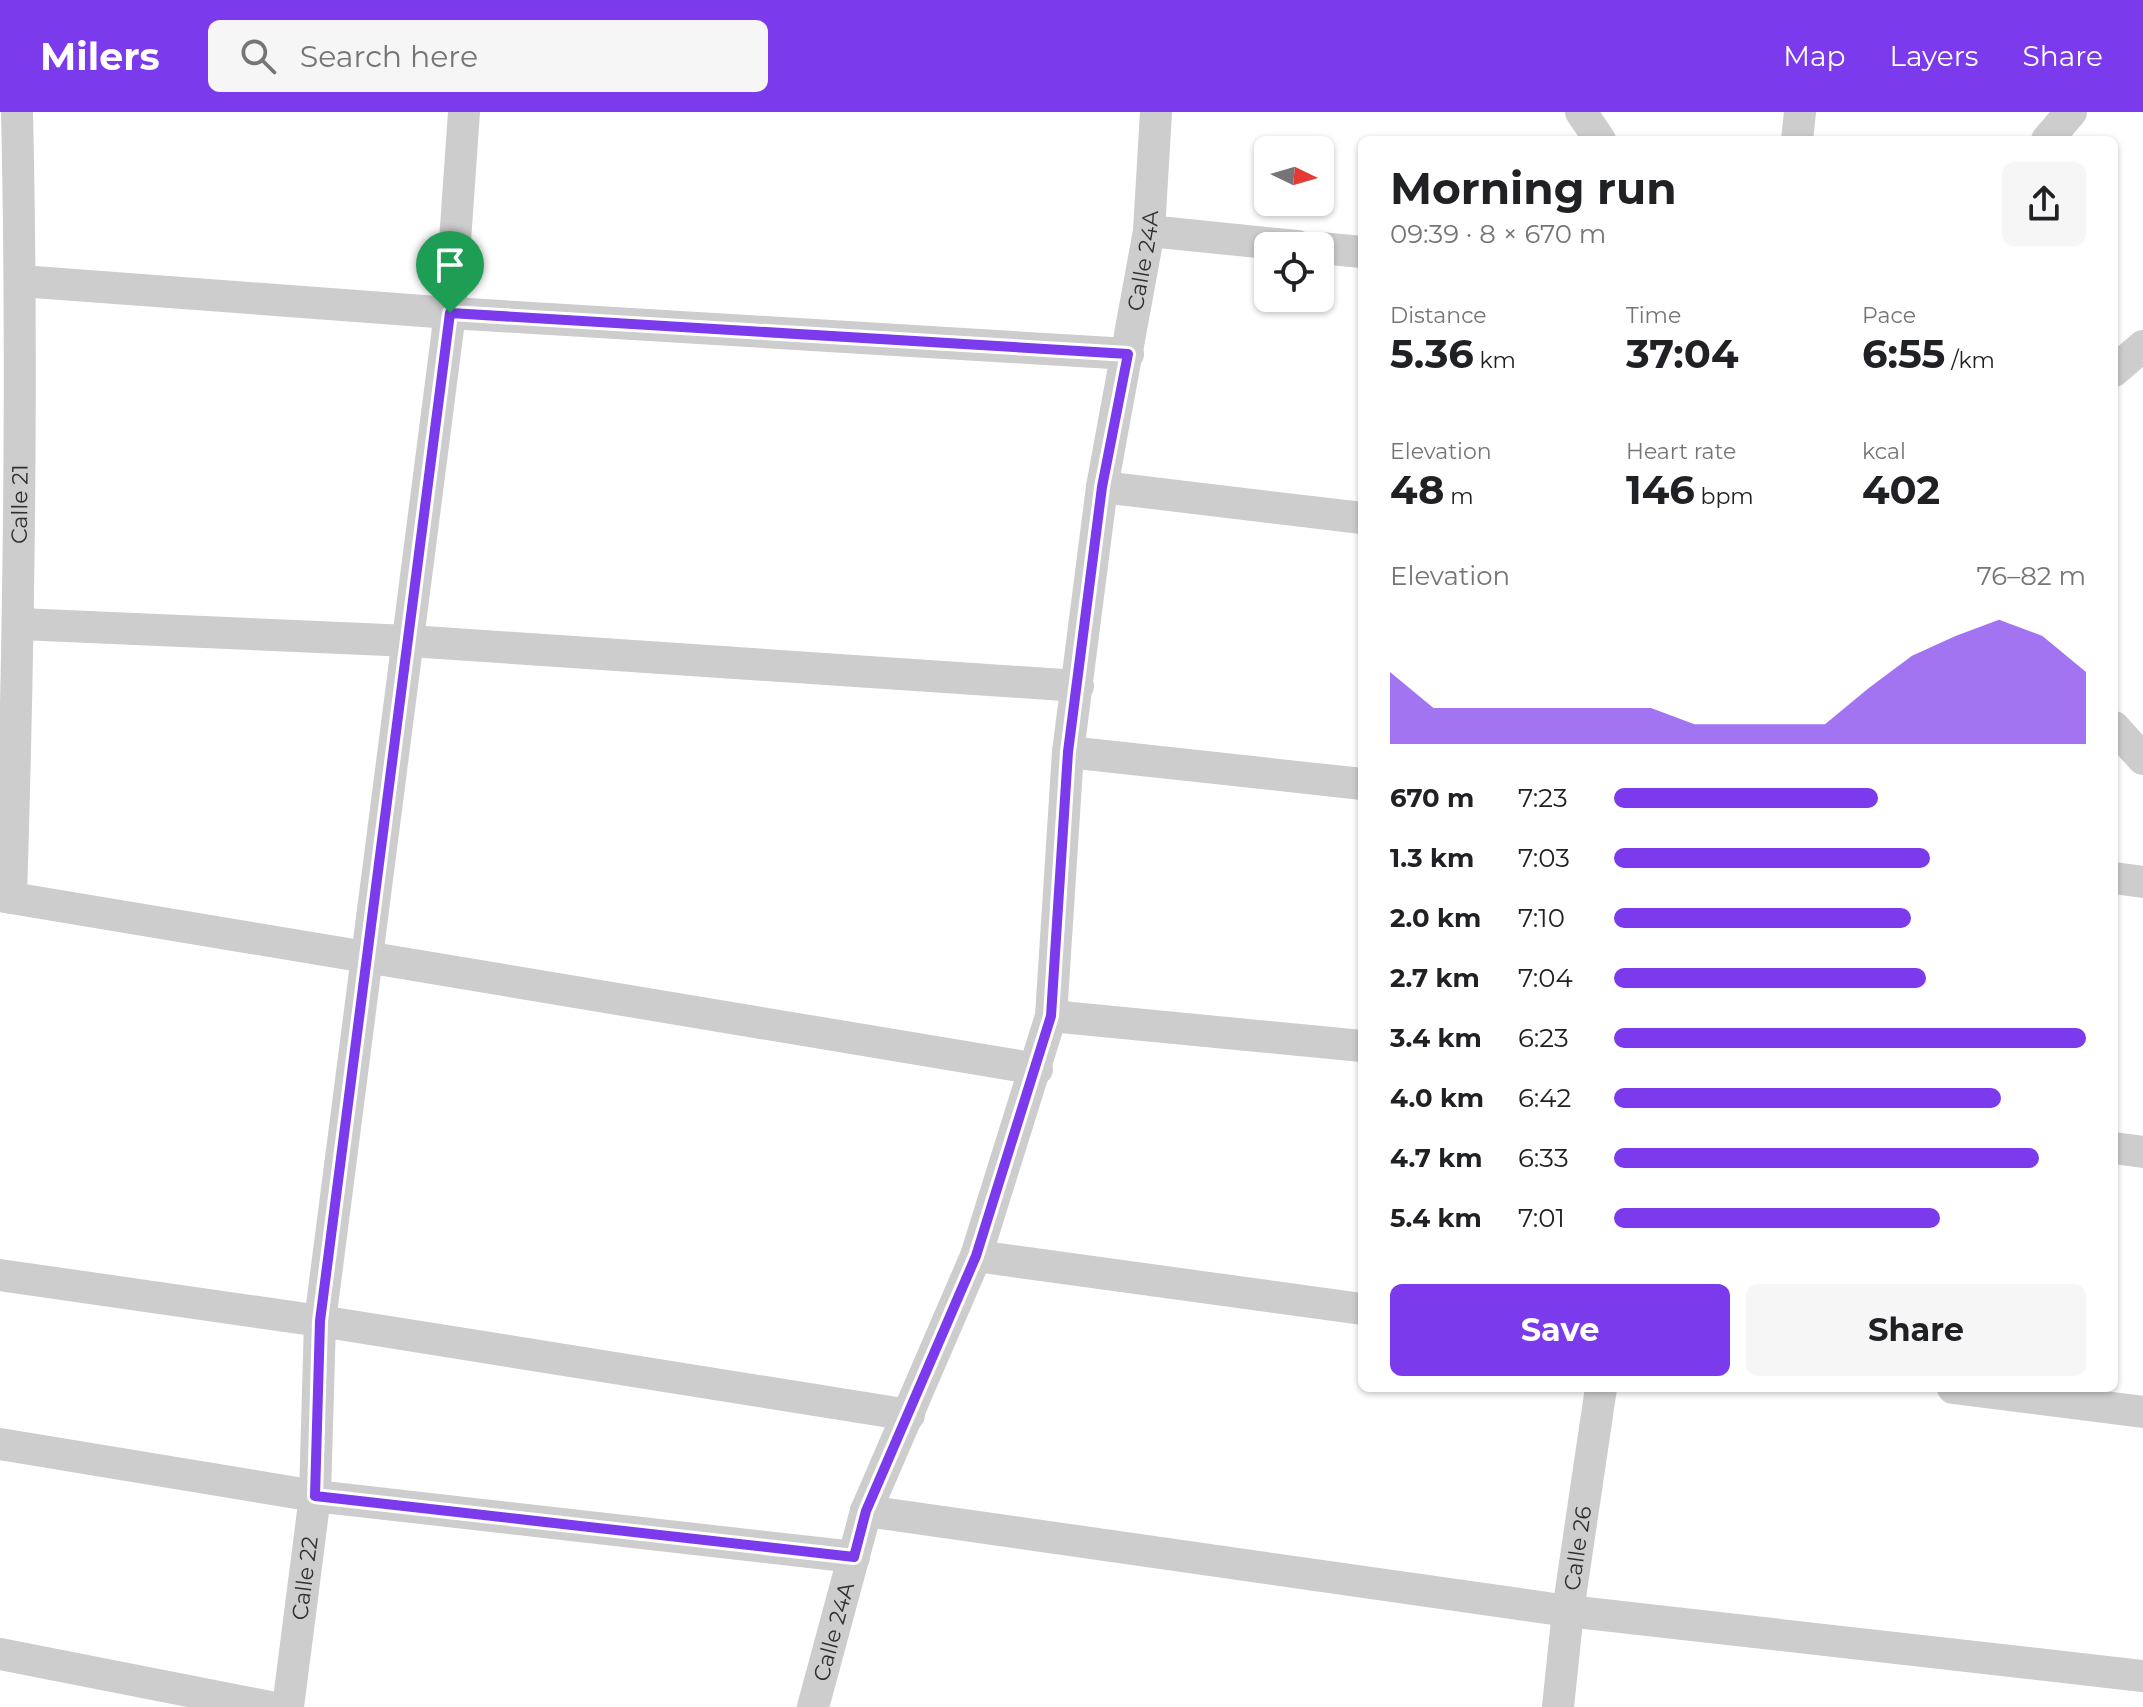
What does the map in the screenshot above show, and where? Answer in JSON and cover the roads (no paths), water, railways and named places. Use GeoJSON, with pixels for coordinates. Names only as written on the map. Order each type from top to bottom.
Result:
{"type":"FeatureCollection","features":[{"type":"Feature","properties":{"kind":"street","name":"Calle 21"},"geometry":{"type":"LineString","coordinates":[[6,897],[20,624],[21,281],[17,112]]}},
{"type":"Feature","properties":{"kind":"street","name":"Calle 22"},"geometry":{"type":"LineString","coordinates":[[288,1707],[315,1496],[320,1321],[450,313],[464,112]]}},
{"type":"Feature","properties":{"kind":"street","name":"Calle 24A"},"geometry":{"type":"LineString","coordinates":[[813,1707],[866,1511],[976,1256],[1037,1069],[1051,1016],[1068,752],[1102,487],[1149,231],[1156,112]]}},
{"type":"Feature","properties":{"kind":"street"},"geometry":{"type":"LineString","coordinates":[[1581,112],[1597,136]]}},
{"type":"Feature","properties":{"kind":"street"},"geometry":{"type":"LineString","coordinates":[[1797,136],[1800,112]]}},
{"type":"Feature","properties":{"kind":"street"},"geometry":{"type":"LineString","coordinates":[[2050,136],[2071,112]]}},
{"type":"Feature","properties":{"kind":"street"},"geometry":{"type":"LineString","coordinates":[[1149,231],[1254,242]]}},
{"type":"Feature","properties":{"kind":"street"},"geometry":{"type":"LineString","coordinates":[[1334,249],[1358,252]]}},
{"type":"Feature","properties":{"kind":"street"},"geometry":{"type":"LineString","coordinates":[[21,281],[450,313],[1128,354]]}},
{"type":"Feature","properties":{"kind":"street"},"geometry":{"type":"LineString","coordinates":[[2118,368],[2143,346]]}},
{"type":"Feature","properties":{"kind":"street"},"geometry":{"type":"LineString","coordinates":[[1102,487],[1358,518]]}},
{"type":"Feature","properties":{"kind":"street"},"geometry":{"type":"LineString","coordinates":[[20,624],[410,641],[1078,686]]}},
{"type":"Feature","properties":{"kind":"street"},"geometry":{"type":"LineString","coordinates":[[2118,731],[2143,759]]}},
{"type":"Feature","properties":{"kind":"street"},"geometry":{"type":"LineString","coordinates":[[1068,752],[1358,784]]}},
{"type":"Feature","properties":{"kind":"street"},"geometry":{"type":"LineString","coordinates":[[2118,879],[2143,882]]}},
{"type":"Feature","properties":{"kind":"street"},"geometry":{"type":"LineString","coordinates":[[6,897],[1037,1069]]}},
{"type":"Feature","properties":{"kind":"street"},"geometry":{"type":"LineString","coordinates":[[1051,1016],[1358,1046]]}},
{"type":"Feature","properties":{"kind":"street"},"geometry":{"type":"LineString","coordinates":[[2118,1149],[2143,1152]]}},
{"type":"Feature","properties":{"kind":"street"},"geometry":{"type":"LineString","coordinates":[[976,1256],[1358,1308]]}},
{"type":"Feature","properties":{"kind":"street"},"geometry":{"type":"LineString","coordinates":[[0,1275],[320,1321],[909,1415]]}},
{"type":"Feature","properties":{"kind":"street","name":"Calle 26"},"geometry":{"type":"LineString","coordinates":[[1558,1707],[1568,1611],[1600,1392]]}},
{"type":"Feature","properties":{"kind":"street"},"geometry":{"type":"LineString","coordinates":[[1985,1392],[2143,1412]]}},
{"type":"Feature","properties":{"kind":"street"},"geometry":{"type":"LineString","coordinates":[[0,1444],[315,1496],[854,1557]]}},
{"type":"Feature","properties":{"kind":"street"},"geometry":{"type":"LineString","coordinates":[[866,1511],[1568,1611],[2143,1676]]}},
{"type":"Feature","properties":{"kind":"street"},"geometry":{"type":"LineString","coordinates":[[0,1654],[270,1707]]}}]}
